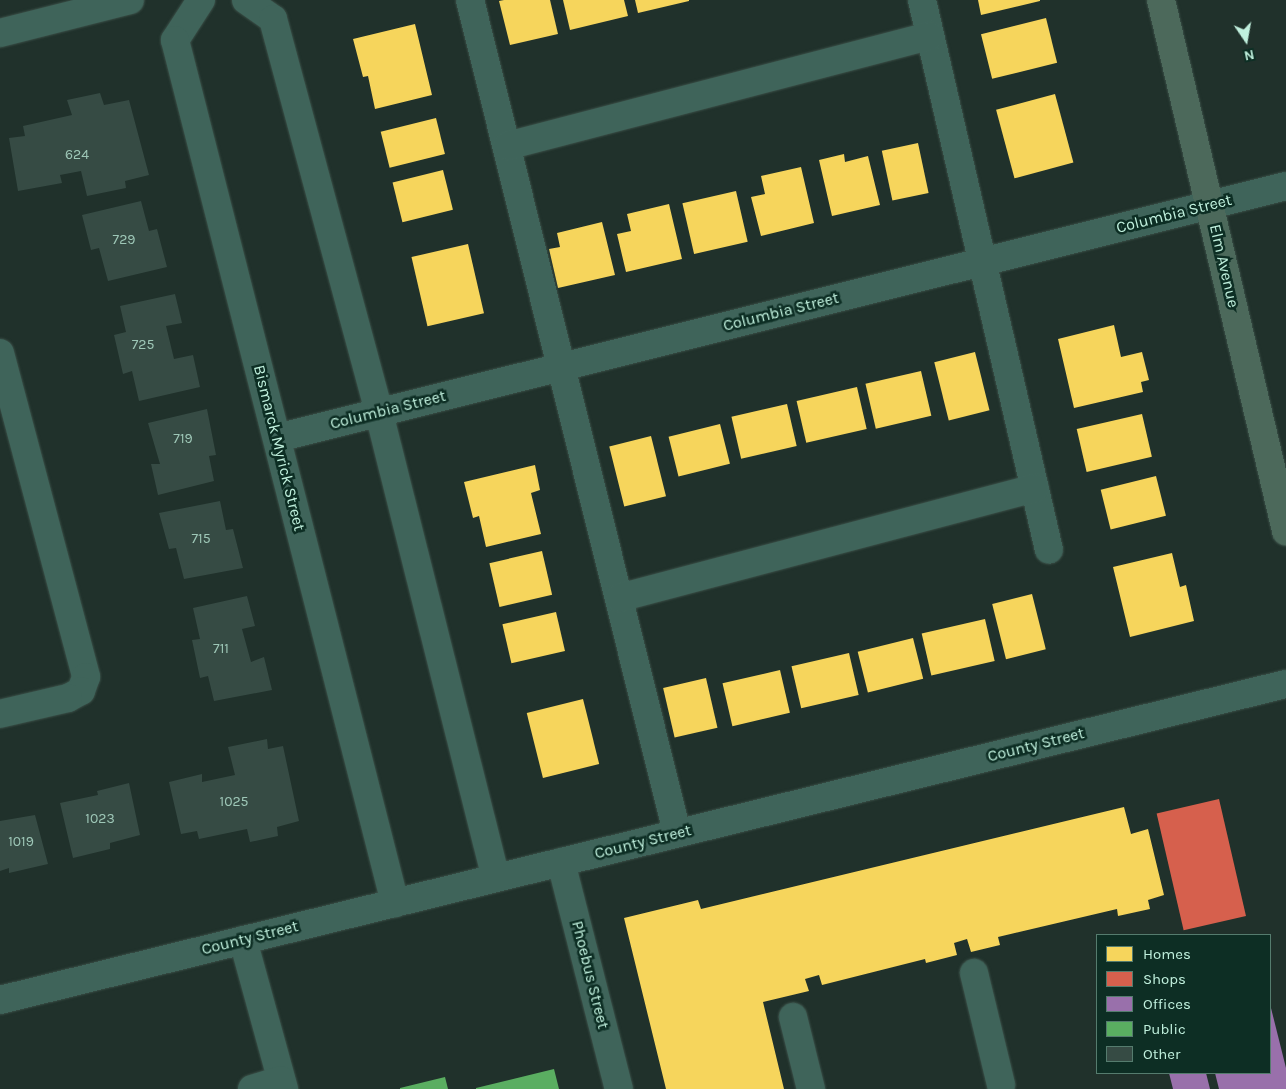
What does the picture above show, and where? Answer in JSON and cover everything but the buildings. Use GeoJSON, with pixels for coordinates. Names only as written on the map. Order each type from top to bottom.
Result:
{"type":"FeatureCollection","features":[{"type":"Feature","properties":{"kind":"main road","name":"Elm Avenue"},"geometry":{"type":"LineString","coordinates":[[1162,0],[1286,531]]}},
{"type":"Feature","properties":{"kind":"street"},"geometry":{"type":"LineString","coordinates":[[0,33],[130,0]]}},
{"type":"Feature","properties":{"kind":"street","name":"Bismarck Myrick Street"},"geometry":{"type":"LineString","coordinates":[[201,0],[175,40],[395,903]]}},
{"type":"Feature","properties":{"kind":"street"},"geometry":{"type":"LineString","coordinates":[[246,0],[274,19],[379,413],[496,878]]}},
{"type":"Feature","properties":{"kind":"street"},"geometry":{"type":"LineString","coordinates":[[470,0],[677,833]]}},
{"type":"Feature","properties":{"kind":"street"},"geometry":{"type":"LineString","coordinates":[[922,0],[1049,550]]}},
{"type":"Feature","properties":{"kind":"street"},"geometry":{"type":"LineString","coordinates":[[507,146],[930,36]]}},
{"type":"Feature","properties":{"kind":"street","name":"Columbia Street"},"geometry":{"type":"LineString","coordinates":[[277,438],[1286,186]]}},
{"type":"Feature","properties":{"kind":"street"},"geometry":{"type":"LineString","coordinates":[[0,353],[86,677],[81,691],[68,698],[0,714]]}},
{"type":"Feature","properties":{"kind":"street"},"geometry":{"type":"LineString","coordinates":[[619,598],[1035,488]]}},
{"type":"Feature","properties":{"kind":"street","name":"County Street"},"geometry":{"type":"LineString","coordinates":[[0,1000],[1286,684]]}},
{"type":"Feature","properties":{"kind":"street","name":"Phoebus Street"},"geometry":{"type":"LineString","coordinates":[[561,862],[619,1089]]}},
{"type":"Feature","properties":{"kind":"street"},"geometry":{"type":"LineString","coordinates":[[243,940],[283,1084],[252,1089]]}},
{"type":"Feature","properties":{"kind":"street"},"geometry":{"type":"LineString","coordinates":[[974,973],[1001,1088]]}},
{"type":"Feature","properties":{"kind":"street"},"geometry":{"type":"LineString","coordinates":[[793,1017],[811,1089]]}}]}
